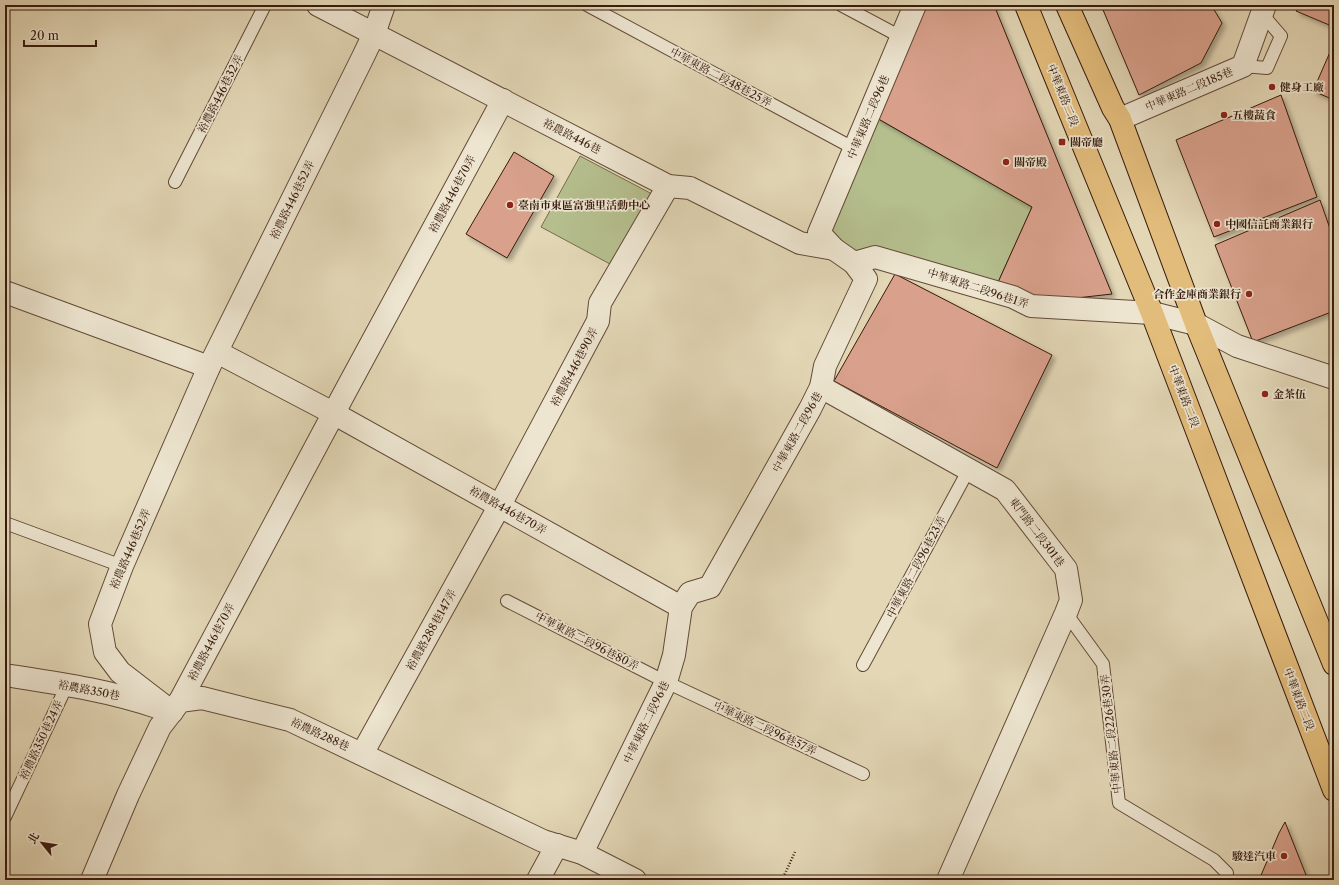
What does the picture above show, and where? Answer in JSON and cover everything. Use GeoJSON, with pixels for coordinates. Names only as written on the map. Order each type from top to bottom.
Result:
{"type":"FeatureCollection","features":[{"type":"Feature","properties":{"kind":"main road","name":"中華東路二段"},"geometry":{"type":"LineString","coordinates":[[1026,5],[1152,313],[1333,785]]}},
{"type":"Feature","properties":{"kind":"main road"},"geometry":{"type":"LineString","coordinates":[[1066,5],[1113,108],[1120,119],[1196,324],[1334,664]]}},
{"type":"Feature","properties":{"kind":"street","name":"裕農路446巷"},"geometry":{"type":"LineString","coordinates":[[318,5],[668,186],[690,188],[800,243],[834,249]]}},
{"type":"Feature","properties":{"kind":"street","name":"裕農路446巷52弄"},"geometry":{"type":"LineString","coordinates":[[176,706],[120,672],[104,652],[100,624],[122,566],[213,359],[374,34],[384,5]]}},
{"type":"Feature","properties":{"kind":"street","name":"中華東路二段96巷"},"geometry":{"type":"LineString","coordinates":[[582,853],[666,682],[674,655],[681,607],[690,593],[710,587],[810,409],[821,387],[825,366],[866,279],[854,263],[834,249],[819,233],[915,5]]}},
{"type":"Feature","properties":{"kind":"street","name":"中華東路二段185巷"},"geometry":{"type":"LineString","coordinates":[[1120,119],[1243,66],[1263,10]]}},
{"type":"Feature","properties":{"kind":"street","name":"裕農路446巷70弄"},"geometry":{"type":"LineString","coordinates":[[176,706],[503,100]]}},
{"type":"Feature","properties":{"kind":"street","name":"裕農路446巷90弄"},"geometry":{"type":"LineString","coordinates":[[500,505],[598,321],[600,303],[668,186]]}},
{"type":"Feature","properties":{"kind":"street","name":"中華東路二段96巷1弄"},"geometry":{"type":"LineString","coordinates":[[854,263],[875,257],[914,267],[1013,297],[1032,306],[1152,313],[1196,324],[1237,346],[1334,378]]}},
{"type":"Feature","properties":{"kind":"street"},"geometry":{"type":"LineString","coordinates":[[5,292],[213,359]]}},
{"type":"Feature","properties":{"kind":"street","name":"裕農路446巷70弄"},"geometry":{"type":"LineString","coordinates":[[213,359],[333,413],[681,607]]}},
{"type":"Feature","properties":{"kind":"street","name":"東門路二段301巷"},"geometry":{"type":"LineString","coordinates":[[821,387],[1005,490],[1066,569],[1071,600],[950,879]]}},
{"type":"Feature","properties":{"kind":"street","name":"裕農路288巷147弄"},"geometry":{"type":"LineString","coordinates":[[362,754],[500,505]]}},
{"type":"Feature","properties":{"kind":"street","name":"裕農路350巷"},"geometry":{"type":"LineString","coordinates":[[5,675],[67,685],[136,700],[176,706]]}},
{"type":"Feature","properties":{"kind":"street","name":"裕農路288巷"},"geometry":{"type":"LineString","coordinates":[[176,706],[202,698],[290,720],[543,841],[582,853],[635,880]]}},
{"type":"Feature","properties":{"kind":"street"},"geometry":{"type":"LineString","coordinates":[[92,880],[128,796],[160,727],[176,706]]}},
{"type":"Feature","properties":{"kind":"street"},"geometry":{"type":"LineString","coordinates":[[538,880],[557,845]]}},
{"type":"Feature","properties":{"kind":"lane","name":"裕農路446巷32弄"},"geometry":{"type":"LineString","coordinates":[[175,182],[265,5]]}},
{"type":"Feature","properties":{"kind":"lane","name":"中華東路二段48巷25弄"},"geometry":{"type":"LineString","coordinates":[[587,5],[855,149]]}},
{"type":"Feature","properties":{"kind":"lane"},"geometry":{"type":"LineString","coordinates":[[841,5],[901,38]]}},
{"type":"Feature","properties":{"kind":"lane","name":"中華東路二段96巷23弄"},"geometry":{"type":"LineString","coordinates":[[863,665],[969,469]]}},
{"type":"Feature","properties":{"kind":"lane"},"geometry":{"type":"LineString","coordinates":[[5,523],[122,566]]}},
{"type":"Feature","properties":{"kind":"lane","name":"中華東路二段96巷80弄"},"geometry":{"type":"LineString","coordinates":[[507,601],[666,682]]}},
{"type":"Feature","properties":{"kind":"lane","name":"中華東路二段226巷30弄"},"geometry":{"type":"LineString","coordinates":[[1066,613],[1103,664],[1119,803],[1214,860],[1227,873],[1226,880]]}},
{"type":"Feature","properties":{"kind":"lane","name":"中華東路二段96巷57弄"},"geometry":{"type":"LineString","coordinates":[[666,682],[863,774]]}},
{"type":"Feature","properties":{"kind":"lane","name":"裕農路350巷24弄"},"geometry":{"type":"LineString","coordinates":[[5,817],[67,685]]}},
{"type":"Feature","properties":{"kind":"path"},"geometry":{"type":"LineString","coordinates":[[782,880],[795,852]]}},
{"type":"Feature","properties":{"kind":"green space"},"geometry":{"type":"Polygon","coordinates":[[[875,117],[1032,207],[995,289],[854,261],[824,233],[875,117]]]}},
{"type":"Feature","properties":{"kind":"green space"},"geometry":{"type":"Polygon","coordinates":[[[580,156],[652,194],[610,264],[541,227],[580,156]]]}},
{"type":"Feature","properties":{"kind":"building","name":"關帝殿"},"geometry":{"type":"Polygon","coordinates":[[[920,5],[994,5],[1112,294],[1032,303],[995,289],[1032,207],[875,117],[920,5]]]}},
{"type":"Feature","properties":{"kind":"building"},"geometry":{"type":"Polygon","coordinates":[[[1101,5],[1207,5],[1213,8],[1222,23],[1201,63],[1139,95],[1101,5]]]}},
{"type":"Feature","properties":{"kind":"building"},"geometry":{"type":"Polygon","coordinates":[[[1299,5],[1334,5],[1334,27],[1296,11],[1299,5]]]}},
{"type":"Feature","properties":{"kind":"building"},"geometry":{"type":"Polygon","coordinates":[[[1334,43],[1334,100],[1313,91],[1334,43]]]}},
{"type":"Feature","properties":{"kind":"building"},"geometry":{"type":"Polygon","coordinates":[[[1281,95],[1317,197],[1214,237],[1176,140],[1281,95]]]}},
{"type":"Feature","properties":{"kind":"building","name":"臺南市東區富強里活動中心"},"geometry":{"type":"Polygon","coordinates":[[[514,152],[554,176],[507,258],[466,234],[514,152]]]}},
{"type":"Feature","properties":{"kind":"building"},"geometry":{"type":"Polygon","coordinates":[[[1320,200],[1334,240],[1334,311],[1253,342],[1215,245],[1320,200]]]}},
{"type":"Feature","properties":{"kind":"building"},"geometry":{"type":"Polygon","coordinates":[[[895,274],[1052,355],[997,468],[834,381],[895,274]]]}},
{"type":"Feature","properties":{"kind":"building","name":"駿達汽車"},"geometry":{"type":"Polygon","coordinates":[[[1285,822],[1308,880],[1259,880],[1279,833],[1285,822]]]}},
{"type":"Feature","properties":{"kind":"place","name":"健身工廠"},"geometry":{"type":"Point","coordinates":[1272,87]}},
{"type":"Feature","properties":{"kind":"place","name":"五樓蔬食"},"geometry":{"type":"Point","coordinates":[1224,115]}},
{"type":"Feature","properties":{"kind":"place","name":"關帝廳"},"geometry":{"type":"Point","coordinates":[1062,142]}},
{"type":"Feature","properties":{"kind":"place","name":"關帝殿"},"geometry":{"type":"Point","coordinates":[1006,162]}},
{"type":"Feature","properties":{"kind":"place","name":"臺南市東區富強里活動中心"},"geometry":{"type":"Point","coordinates":[510,205]}},
{"type":"Feature","properties":{"kind":"place","name":"中國信託商業銀行"},"geometry":{"type":"Point","coordinates":[1217,224]}},
{"type":"Feature","properties":{"kind":"place","name":"合作金庫商業銀行"},"geometry":{"type":"Point","coordinates":[1249,294]}},
{"type":"Feature","properties":{"kind":"place","name":"金茶伍"},"geometry":{"type":"Point","coordinates":[1265,394]}},
{"type":"Feature","properties":{"kind":"place","name":"駿達汽車"},"geometry":{"type":"Point","coordinates":[1284,856]}}]}
